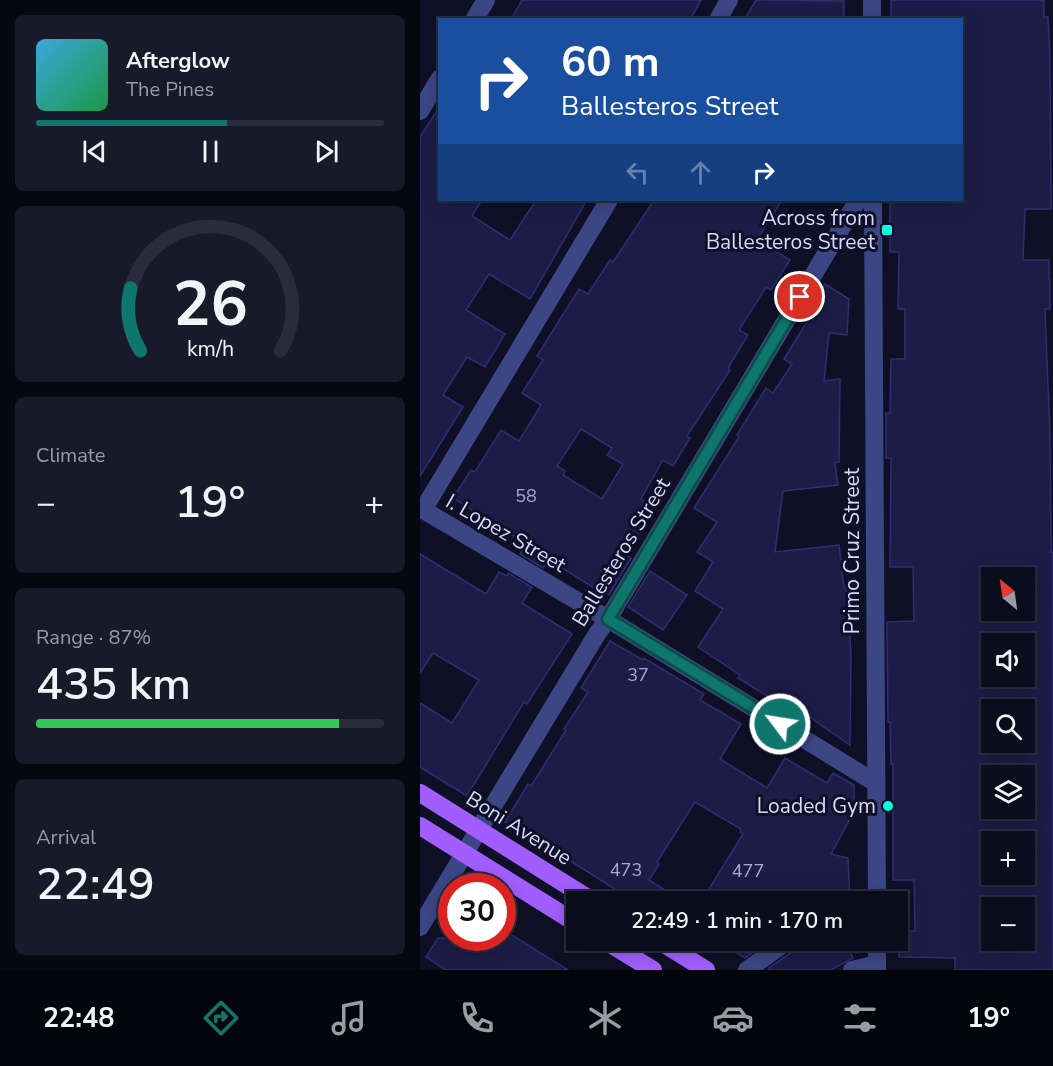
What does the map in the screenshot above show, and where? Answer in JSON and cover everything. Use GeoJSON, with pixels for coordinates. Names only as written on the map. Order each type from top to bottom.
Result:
{"type":"FeatureCollection","features":[{"type":"Feature","properties":{"kind":"main road","name":"Boni Avenue"},"geometry":{"type":"LineString","coordinates":[[420,793],[576,891]]}},
{"type":"Feature","properties":{"kind":"main road"},"geometry":{"type":"LineString","coordinates":[[420,826],[566,917]]}},
{"type":"Feature","properties":{"kind":"main road"},"geometry":{"type":"LineString","coordinates":[[622,951],[653,970]]}},
{"type":"Feature","properties":{"kind":"main road"},"geometry":{"type":"LineString","coordinates":[[675,951],[706,970]]}},
{"type":"Feature","properties":{"kind":"street"},"geometry":{"type":"LineString","coordinates":[[475,18],[486,0]]}},
{"type":"Feature","properties":{"kind":"street"},"geometry":{"type":"LineString","coordinates":[[719,18],[729,0]]}},
{"type":"Feature","properties":{"kind":"street"},"geometry":{"type":"LineString","coordinates":[[872,0],[872,18]]}},
{"type":"Feature","properties":{"kind":"street"},"geometry":{"type":"LineString","coordinates":[[420,111],[438,81]]}},
{"type":"Feature","properties":{"kind":"street"},"geometry":{"type":"LineString","coordinates":[[422,509],[608,201]]}},
{"type":"Feature","properties":{"kind":"street","name":"Ballesteros Street"},"geometry":{"type":"LineString","coordinates":[[420,927],[608,619],[857,201]]}},
{"type":"Feature","properties":{"kind":"street","name":"Primo Cruz Street"},"geometry":{"type":"LineString","coordinates":[[873,201],[877,891]]}},
{"type":"Feature","properties":{"kind":"street","name":"I. Lopez Street"},"geometry":{"type":"LineString","coordinates":[[422,509],[608,619],[876,783]]}},
{"type":"Feature","properties":{"kind":"street"},"geometry":{"type":"LineString","coordinates":[[747,970],[774,951]]}},
{"type":"Feature","properties":{"kind":"street"},"geometry":{"type":"LineString","coordinates":[[852,970],[877,967],[877,951]]}},
{"type":"Feature","properties":{"kind":"building"},"geometry":{"type":"Polygon","coordinates":[[[522,0],[701,0],[691,18],[512,18],[522,0]]]}},
{"type":"Feature","properties":{"kind":"building"},"geometry":{"type":"Polygon","coordinates":[[[756,0],[844,1],[844,18],[745,18],[756,0]]]}},
{"type":"Feature","properties":{"kind":"building"},"geometry":{"type":"Polygon","coordinates":[[[891,0],[1044,0],[1044,17],[1048,17],[1050,59],[1051,209],[1025,209],[1023,260],[1049,260],[1050,280],[1050,309],[1045,309],[1050,434],[1051,552],[1053,552],[1053,970],[955,970],[955,958],[899,957],[899,951],[908,951],[908,931],[915,931],[914,880],[893,880],[893,764],[891,764],[890,722],[888,722],[887,622],[914,621],[913,567],[890,567],[891,458],[886,458],[886,413],[890,413],[891,359],[905,359],[905,309],[898,309],[899,252],[890,252],[890,203],[894,201],[963,201],[963,18],[891,18],[891,0]]]}},
{"type":"Feature","properties":{"kind":"building"},"geometry":{"type":"Polygon","coordinates":[[[438,109],[438,201],[481,201],[472,216],[510,240],[535,201],[586,201],[530,299],[489,274],[466,310],[505,334],[485,367],[467,357],[443,395],[463,407],[420,476],[420,137],[438,109]]]}},
{"type":"Feature","properties":{"kind":"building"},"geometry":{"type":"Polygon","coordinates":[[[653,201],[781,201],[757,240],[790,260],[771,290],[766,287],[739,330],[748,335],[728,368],[730,370],[687,436],[690,438],[673,466],[663,460],[641,499],[651,505],[641,521],[645,523],[625,554],[631,558],[609,595],[559,566],[558,568],[547,562],[543,568],[520,554],[526,544],[453,498],[471,470],[475,472],[501,430],[519,441],[541,405],[522,393],[543,360],[537,356],[579,289],[588,294],[610,260],[613,262],[653,201]],[[581,429],[557,466],[565,471],[563,475],[602,499],[623,464],[607,455],[612,448],[581,429]]]}},
{"type":"Feature","properties":{"kind":"building"},"geometry":{"type":"Polygon","coordinates":[[[825,284],[849,299],[847,335],[829,333],[824,381],[840,379],[839,462],[835,463],[838,485],[783,491],[775,552],[839,545],[844,588],[846,588],[851,653],[850,745],[776,694],[772,699],[738,678],[740,675],[698,647],[723,609],[695,591],[713,562],[697,552],[717,522],[694,508],[739,437],[737,435],[766,388],[773,393],[792,364],[784,359],[808,320],[804,318],[825,284]]]}},
{"type":"Feature","properties":{"kind":"building"},"geometry":{"type":"Polygon","coordinates":[[[420,554],[486,594],[499,572],[507,576],[508,573],[532,587],[522,603],[572,634],[527,704],[524,702],[467,796],[420,767],[420,703],[452,723],[479,680],[433,653],[420,673],[420,554]]]}},
{"type":"Feature","properties":{"kind":"building"},"geometry":{"type":"Polygon","coordinates":[[[650,571],[687,595],[663,630],[628,607],[650,571]]]}},
{"type":"Feature","properties":{"kind":"building"},"geometry":{"type":"Polygon","coordinates":[[[610,641],[643,660],[644,658],[704,694],[700,700],[741,724],[720,759],[767,788],[785,758],[827,783],[833,773],[854,785],[854,812],[831,854],[848,858],[850,891],[708,891],[743,834],[740,832],[741,829],[695,802],[657,862],[659,864],[649,880],[666,891],[618,891],[533,837],[505,822],[528,784],[531,786],[588,692],[581,688],[610,641]]]}},
{"type":"Feature","properties":{"kind":"building"},"geometry":{"type":"Polygon","coordinates":[[[438,938],[438,951],[516,951],[516,938],[568,970],[446,970],[426,957],[438,938]]]}},
{"type":"Feature","properties":{"kind":"building"},"geometry":{"type":"Polygon","coordinates":[[[734,951],[754,951],[745,958],[734,951]]]}},
{"type":"Feature","properties":{"kind":"building"},"geometry":{"type":"Polygon","coordinates":[[[793,951],[849,951],[853,958],[831,970],[769,970],[793,951]]]}},
{"type":"Feature","properties":{"kind":"place","name":"Across from Ballesteros Street"},"geometry":{"type":"Point","coordinates":[887,230]}},
{"type":"Feature","properties":{"kind":"place","name":"Loaded Gym"},"geometry":{"type":"Point","coordinates":[888,806]}},
{"type":"Feature","properties":{"kind":"route"},"geometry":{"type":"LineString","coordinates":[[780,724],[608,619],[800,297]]}}]}
